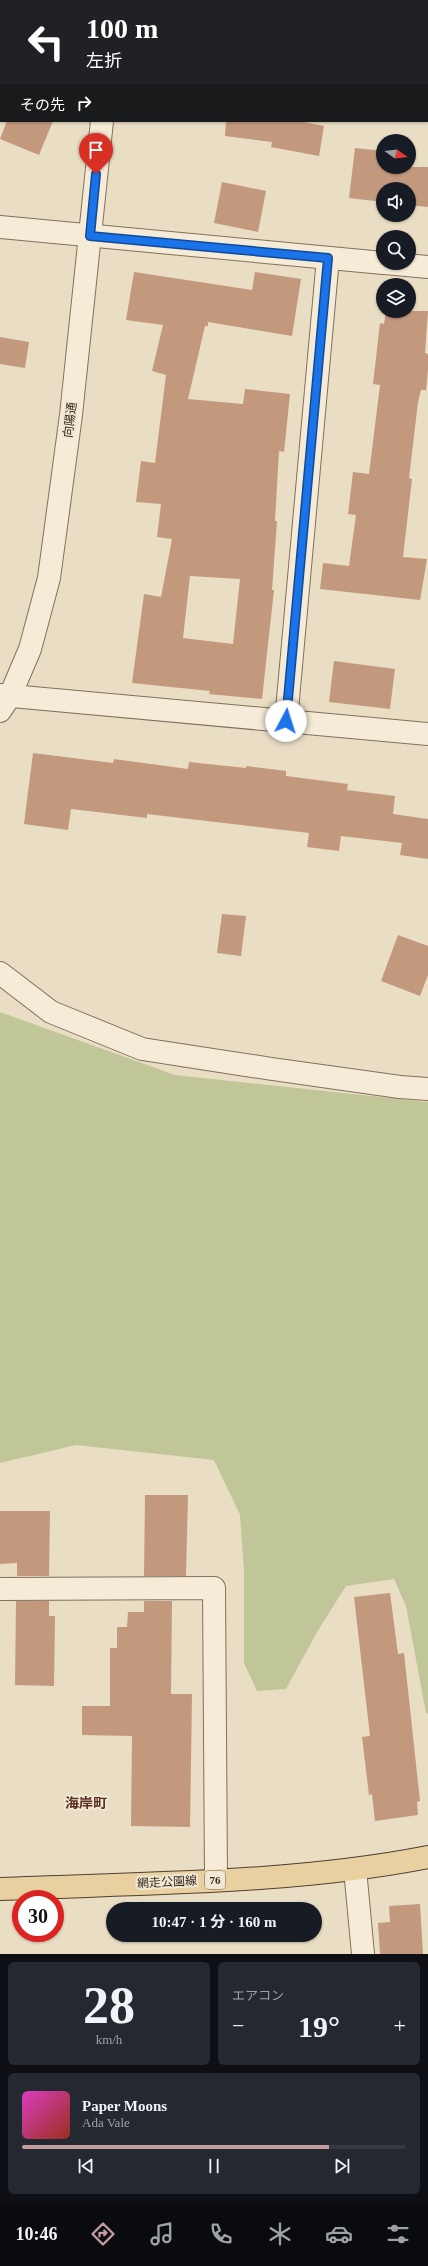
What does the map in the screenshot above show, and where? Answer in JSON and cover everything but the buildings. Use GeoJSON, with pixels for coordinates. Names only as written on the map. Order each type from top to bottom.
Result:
{"type":"FeatureCollection","features":[{"type":"Feature","properties":{"kind":"main road","name":"網走公園線"},"geometry":{"type":"LineString","coordinates":[[0,1889],[216,1880],[355,1868],[428,1857]]}},
{"type":"Feature","properties":{"kind":"street","name":"向陽通"},"geometry":{"type":"LineString","coordinates":[[3,701],[30,649],[49,578],[71,415],[102,122]]}},
{"type":"Feature","properties":{"kind":"street"},"geometry":{"type":"LineString","coordinates":[[0,227],[376,262]]}},
{"type":"Feature","properties":{"kind":"street"},"geometry":{"type":"LineString","coordinates":[[286,721],[328,258]]}},
{"type":"Feature","properties":{"kind":"street"},"geometry":{"type":"LineString","coordinates":[[416,266],[428,267]]}},
{"type":"Feature","properties":{"kind":"street"},"geometry":{"type":"LineString","coordinates":[[3,701],[286,721],[428,734]]}},
{"type":"Feature","properties":{"kind":"street"},"geometry":{"type":"LineString","coordinates":[[0,973],[51,1012],[142,1049],[400,1087],[428,1089]]}},
{"type":"Feature","properties":{"kind":"street"},"geometry":{"type":"LineString","coordinates":[[0,1589],[214,1588],[216,1880]]}},
{"type":"Feature","properties":{"kind":"street"},"geometry":{"type":"LineString","coordinates":[[355,1868],[363,1954]]}},
{"type":"Feature","properties":{"kind":"green space"},"geometry":{"type":"Polygon","coordinates":[[[0,1012],[175,1075],[428,1102],[428,1714],[426,1713],[406,1606],[394,1579],[346,1586],[317,1632],[286,1689],[257,1691],[244,1663],[244,1571],[240,1515],[214,1460],[76,1445],[0,1463],[0,1012]]]}},
{"type":"Feature","properties":{"kind":"district","name":"海岸町"},"geometry":{"type":"Point","coordinates":[86,1803]}},
{"type":"Feature","properties":{"kind":"route"},"geometry":{"type":"LineString","coordinates":[[96,174],[90,236],[328,258],[286,721]]}}]}
